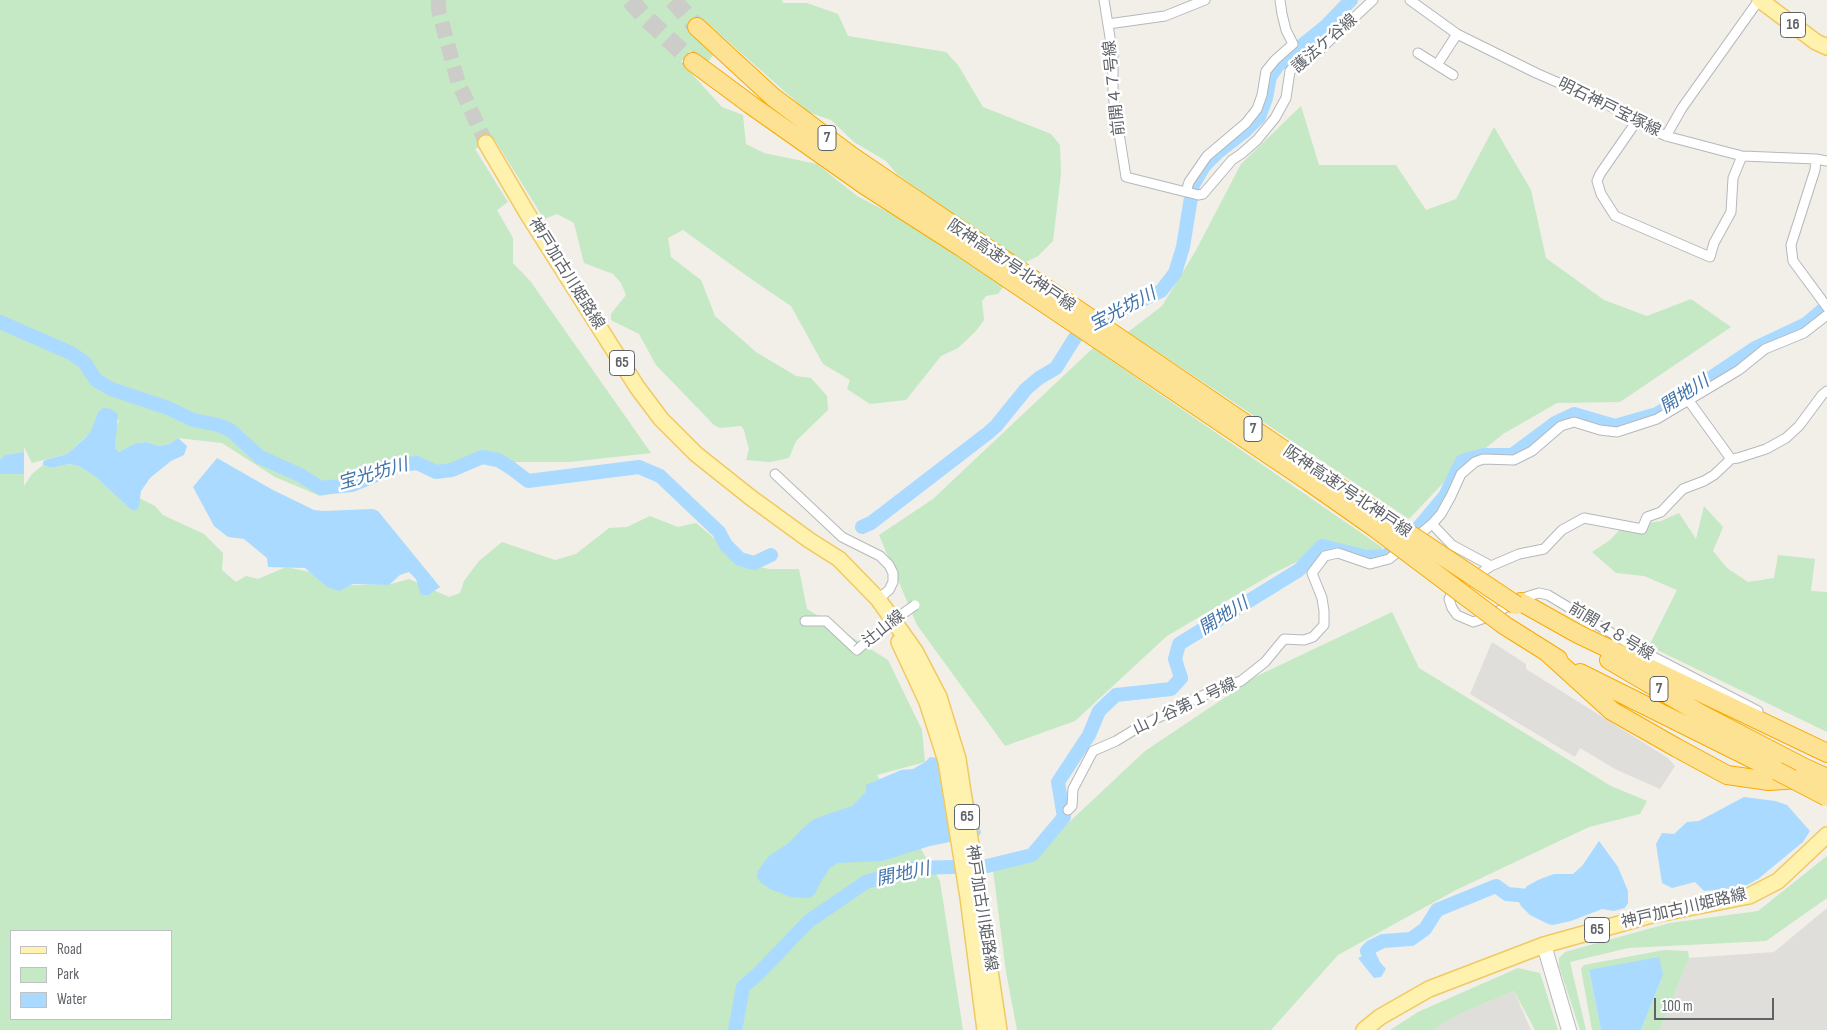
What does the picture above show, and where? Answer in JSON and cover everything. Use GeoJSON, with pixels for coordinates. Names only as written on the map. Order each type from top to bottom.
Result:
{"type":"FeatureCollection","features":[{"type":"Feature","properties":{"kind":"highway","name":"阪神高速7号北神戸線"},"geometry":{"type":"LineString","coordinates":[[698,27],[752,78],[792,112],[964,242],[1312,476],[1518,604]]}},
{"type":"Feature","properties":{"kind":"highway","name":"阪神高速7号北神戸線"},"geometry":{"type":"LineString","coordinates":[[693,62],[866,186],[964,242]]}},
{"type":"Feature","properties":{"kind":"highway","name":"阪神高速7号北神戸線"},"geometry":{"type":"LineString","coordinates":[[1312,476],[1375,528],[1504,625],[1591,680],[1827,797]]}},
{"type":"Feature","properties":{"kind":"highway"},"geometry":{"type":"LineString","coordinates":[[1518,604],[1827,753]]}},
{"type":"Feature","properties":{"kind":"highway","name":"7"},"geometry":{"type":"LineString","coordinates":[[1518,604],[1701,714],[1805,768],[1827,777]]}},
{"type":"Feature","properties":{"kind":"highway"},"geometry":{"type":"LineString","coordinates":[[1548,653],[1612,710],[1727,775],[1769,781],[1827,777]]}},
{"type":"Feature","properties":{"kind":"main road","name":"16"},"geometry":{"type":"LineString","coordinates":[[1759,0],[1827,48]]}},
{"type":"Feature","properties":{"kind":"main road","name":"神戸加古川姫路線"},"geometry":{"type":"LineString","coordinates":[[486,142],[632,379],[661,419],[696,454],[750,497],[838,559],[878,600],[915,651],[939,697],[946,741]]}},
{"type":"Feature","properties":{"kind":"main road","name":"神戸加古川姫路線"},"geometry":{"type":"LineString","coordinates":[[809,540],[871,602],[899,642],[926,702],[946,741],[958,759],[974,896],[985,1030]]}},
{"type":"Feature","properties":{"kind":"main road","name":"神戸加古川姫路線"},"geometry":{"type":"LineString","coordinates":[[1364,1030],[1380,1017],[1429,989],[1544,945],[1648,916],[1749,896],[1778,881],[1827,835]]}},
{"type":"Feature","properties":{"kind":"main road","name":"神戸加古川姫路線"},"geometry":{"type":"LineString","coordinates":[[974,896],[999,1030]]}},
{"type":"Feature","properties":{"kind":"street","name":"前開４７号線"},"geometry":{"type":"LineString","coordinates":[[1104,0],[1113,56],[1113,95],[1126,177],[1186,192],[1189,182],[1206,156],[1246,123],[1257,109],[1262,95],[1266,71],[1294,44],[1282,14],[1280,0]]}},
{"type":"Feature","properties":{"kind":"street"},"geometry":{"type":"LineString","coordinates":[[1108,24],[1174,13],[1205,0]]}},
{"type":"Feature","properties":{"kind":"street","name":"護法ケ谷線"},"geometry":{"type":"LineString","coordinates":[[1187,192],[1198,195],[1203,194],[1232,160],[1242,154],[1257,140],[1275,118],[1286,98],[1290,71],[1298,63],[1312,57],[1373,0]]}},
{"type":"Feature","properties":{"kind":"street","name":"明石神戸宝塚線"},"geometry":{"type":"LineString","coordinates":[[1410,0],[1457,34],[1536,73],[1600,101],[1636,122],[1666,136],[1742,156],[1816,158],[1827,161]]}},
{"type":"Feature","properties":{"kind":"street"},"geometry":{"type":"LineString","coordinates":[[1666,136],[1682,108],[1759,0]]}},
{"type":"Feature","properties":{"kind":"street"},"geometry":{"type":"LineString","coordinates":[[1438,65],[1457,34]]}},
{"type":"Feature","properties":{"kind":"street"},"geometry":{"type":"LineString","coordinates":[[1418,53],[1454,75]]}},
{"type":"Feature","properties":{"kind":"street"},"geometry":{"type":"LineString","coordinates":[[1636,122],[1600,174],[1597,181],[1601,194],[1615,216],[1710,257],[1714,243],[1731,212],[1733,178],[1742,156]]}},
{"type":"Feature","properties":{"kind":"street"},"geometry":{"type":"LineString","coordinates":[[1816,158],[1791,246],[1793,260],[1826,305]]}},
{"type":"Feature","properties":{"kind":"street"},"geometry":{"type":"LineString","coordinates":[[1827,315],[1804,333],[1765,349],[1739,370],[1657,419],[1617,432],[1600,430],[1574,422],[1561,426],[1532,451],[1514,460],[1483,459],[1475,462],[1461,474],[1441,514],[1432,524],[1452,545],[1491,566],[1519,554],[1544,549],[1562,530],[1584,518],[1642,529],[1647,517],[1661,512],[1683,489],[1710,478],[1731,459],[1766,449],[1786,438],[1799,426],[1827,391]]}},
{"type":"Feature","properties":{"kind":"street"},"geometry":{"type":"LineString","coordinates":[[1689,401],[1731,459]]}},
{"type":"Feature","properties":{"kind":"street"},"geometry":{"type":"LineString","coordinates":[[775,474],[842,537],[880,556],[889,565],[893,573],[893,582],[889,590],[878,600]]}},
{"type":"Feature","properties":{"kind":"street","name":"山ノ谷第１号線"},"geometry":{"type":"LineString","coordinates":[[1068,810],[1072,806],[1073,789],[1093,751],[1116,741],[1194,699],[1240,681],[1265,662],[1284,639],[1304,640],[1313,637],[1324,624],[1322,598],[1312,574],[1325,556],[1338,553],[1370,564],[1389,559],[1432,524]]}},
{"type":"Feature","properties":{"kind":"street","name":"前開４８号線"},"geometry":{"type":"LineString","coordinates":[[1491,566],[1452,592],[1449,599],[1452,608],[1462,618],[1473,622],[1529,596],[1539,593],[1548,595],[1669,666],[1827,744]]}},
{"type":"Feature","properties":{"kind":"street","name":"辻山線"},"geometry":{"type":"LineString","coordinates":[[805,621],[826,621],[858,650],[876,633],[915,605]]}},
{"type":"Feature","properties":{"kind":"street"},"geometry":{"type":"LineString","coordinates":[[1544,945],[1569,1030]]}},
{"type":"Feature","properties":{"kind":"shaded area"},"geometry":{"type":"Polygon","coordinates":[[[1492,642],[1526,664],[1526,669],[1668,758],[1675,766],[1660,789],[1615,769],[1580,748],[1575,757],[1470,694],[1492,642]]]}},
{"type":"Feature","properties":{"kind":"shaded area"},"geometry":{"type":"Polygon","coordinates":[[[1827,908],[1827,1030],[1660,1030],[1689,958],[1774,952],[1827,908]]]}},
{"type":"Feature","properties":{"kind":"shaded area"},"geometry":{"type":"Polygon","coordinates":[[[1514,991],[1531,1030],[1432,1030],[1462,1013],[1514,991]]]}},
{"type":"Feature","properties":{"kind":"green space"},"geometry":{"type":"Polygon","coordinates":[[[0,0],[782,0],[783,3],[807,3],[838,14],[848,36],[946,52],[958,65],[983,107],[1051,134],[1060,145],[1061,174],[1053,241],[1038,256],[1022,264],[897,174],[886,161],[854,142],[831,120],[808,112],[704,20],[692,31],[714,54],[706,64],[690,51],[681,62],[722,107],[743,115],[746,144],[764,153],[817,164],[857,196],[903,220],[1003,287],[998,294],[986,296],[982,301],[984,320],[976,331],[958,348],[941,356],[906,400],[870,404],[847,389],[850,380],[823,364],[791,306],[683,230],[668,238],[671,257],[701,280],[715,316],[756,352],[796,376],[811,378],[827,396],[828,410],[796,441],[789,458],[770,462],[746,460],[749,449],[744,430],[741,426],[720,428],[714,425],[656,365],[639,334],[611,320],[611,314],[626,295],[621,283],[613,274],[584,263],[574,223],[557,214],[544,219],[495,140],[475,149],[508,202],[497,210],[513,238],[513,263],[531,282],[651,453],[569,462],[513,462],[473,457],[437,468],[398,467],[341,492],[320,496],[275,477],[222,443],[178,438],[170,444],[158,446],[146,442],[136,443],[119,452],[115,448],[116,429],[119,420],[98,412],[91,432],[67,454],[32,463],[24,447],[24,452],[5,455],[0,460],[0,0]]]}},
{"type":"Feature","properties":{"kind":"green space"},"geometry":{"type":"Polygon","coordinates":[[[1301,106],[1319,165],[1396,165],[1426,210],[1456,199],[1494,127],[1531,190],[1546,258],[1604,300],[1647,316],[1691,299],[1731,327],[1620,402],[1557,403],[1503,434],[1445,481],[1409,519],[1128,332],[1162,306],[1195,252],[1241,164],[1301,106]]]}},
{"type":"Feature","properties":{"kind":"green space"},"geometry":{"type":"Polygon","coordinates":[[[1093,348],[1383,548],[1377,554],[1327,547],[1272,574],[1167,636],[1075,721],[1005,746],[917,625],[879,535],[933,499],[1093,348]]]}},
{"type":"Feature","properties":{"kind":"green space"},"geometry":{"type":"Polygon","coordinates":[[[69,464],[79,466],[97,478],[127,506],[139,507],[139,498],[155,506],[163,515],[204,534],[223,553],[222,570],[236,582],[246,576],[258,579],[286,567],[310,572],[330,586],[391,584],[409,579],[449,597],[460,593],[464,581],[479,561],[502,542],[555,560],[576,554],[609,528],[627,527],[650,516],[678,527],[696,523],[745,564],[769,569],[799,569],[807,609],[888,660],[922,730],[925,762],[877,775],[940,881],[963,1030],[0,1030],[0,474],[24,474],[24,486],[32,474],[43,465],[51,468],[69,464]]]}},
{"type":"Feature","properties":{"kind":"green space"},"geometry":{"type":"Polygon","coordinates":[[[1704,506],[1723,527],[1713,551],[1727,568],[1748,582],[1774,578],[1778,555],[1815,559],[1811,591],[1827,592],[1827,732],[1649,646],[1677,590],[1644,576],[1616,573],[1592,552],[1610,540],[1622,527],[1661,521],[1679,513],[1696,539],[1704,506]]]}},
{"type":"Feature","properties":{"kind":"green space"},"geometry":{"type":"Polygon","coordinates":[[[1392,612],[1419,668],[1611,786],[1647,801],[1640,814],[1589,827],[1456,890],[1338,955],[1271,1030],[1017,1030],[1006,972],[993,870],[1048,842],[1145,751],[1257,676],[1392,612]]]}},
{"type":"Feature","properties":{"kind":"green space"},"geometry":{"type":"Polygon","coordinates":[[[1827,856],[1827,898],[1766,941],[1628,948],[1570,962],[1586,1030],[1580,1030],[1559,966],[1559,958],[1565,952],[1670,923],[1758,911],[1827,856]]]}},
{"type":"Feature","properties":{"kind":"green space"},"geometry":{"type":"Polygon","coordinates":[[[1664,950],[1688,951],[1689,958],[1660,1030],[1641,1030],[1663,975],[1589,971],[1601,1030],[1592,1030],[1581,969],[1584,965],[1664,950]]]}},
{"type":"Feature","properties":{"kind":"green space"},"geometry":{"type":"Polygon","coordinates":[[[1518,968],[1540,973],[1558,1030],[1535,1030],[1514,991],[1462,1013],[1432,1030],[1390,1030],[1418,1012],[1518,968]]]}},
{"type":"Feature","properties":{"kind":"water"},"geometry":{"type":"Polygon","coordinates":[[[103,408],[111,409],[118,414],[115,448],[119,452],[136,443],[146,442],[158,446],[170,444],[178,438],[187,446],[184,455],[171,461],[150,478],[141,491],[139,507],[134,511],[97,478],[79,466],[69,464],[51,468],[43,465],[45,460],[67,454],[85,438],[91,431],[98,412],[103,408]]]}},
{"type":"Feature","properties":{"kind":"water"},"geometry":{"type":"Polygon","coordinates":[[[24,452],[24,474],[0,474],[0,460],[5,455],[24,452]]]}},
{"type":"Feature","properties":{"kind":"water"},"geometry":{"type":"Polygon","coordinates":[[[217,458],[273,490],[314,510],[373,509],[378,511],[440,587],[428,595],[421,595],[416,579],[409,572],[400,575],[389,585],[353,584],[339,591],[327,587],[305,568],[268,567],[267,558],[244,539],[228,537],[214,526],[193,487],[217,458]]]}},
{"type":"Feature","properties":{"kind":"water"},"geometry":{"type":"Polygon","coordinates":[[[941,754],[967,771],[981,833],[979,836],[930,846],[882,861],[838,863],[830,868],[815,894],[810,898],[791,897],[770,889],[760,882],[757,877],[758,871],[769,856],[789,843],[814,819],[852,806],[866,792],[866,785],[901,770],[913,769],[930,757],[937,758],[941,754]]]}},
{"type":"Feature","properties":{"kind":"water"},"geometry":{"type":"Polygon","coordinates":[[[1744,797],[1775,801],[1787,805],[1810,831],[1803,842],[1758,879],[1747,885],[1704,891],[1695,882],[1672,888],[1662,883],[1656,844],[1662,833],[1674,834],[1687,822],[1699,821],[1744,797]]]}},
{"type":"Feature","properties":{"kind":"water"},"geometry":{"type":"Polygon","coordinates":[[[1599,841],[1618,867],[1628,891],[1628,903],[1625,908],[1614,911],[1602,909],[1571,921],[1553,925],[1530,915],[1521,906],[1518,900],[1527,886],[1554,874],[1573,874],[1582,866],[1599,841]]]}},
{"type":"Feature","properties":{"kind":"water"},"geometry":{"type":"Polygon","coordinates":[[[1367,954],[1373,954],[1386,969],[1381,977],[1374,978],[1358,958],[1367,954]]]}},
{"type":"Feature","properties":{"kind":"water"},"geometry":{"type":"Polygon","coordinates":[[[1659,957],[1663,975],[1641,1030],[1601,1030],[1589,970],[1659,957]]]}},
{"type":"Feature","properties":{"kind":"waterway","name":"宝光坊川"},"geometry":{"type":"LineString","coordinates":[[862,527],[871,523],[996,426],[1026,389],[1039,378],[1056,368],[1076,336],[1104,318],[1161,291],[1175,273],[1183,247],[1193,185],[1204,166],[1259,117],[1266,98],[1270,77],[1278,65],[1326,26],[1351,0]]}},
{"type":"Feature","properties":{"kind":"waterway","name":"開地川"},"geometry":{"type":"LineString","coordinates":[[735,1030],[743,987],[809,921],[866,882],[916,868],[987,866],[1032,855],[1064,817],[1058,782],[1089,735],[1099,711],[1116,695],[1171,689],[1181,678],[1175,659],[1179,644],[1299,570],[1322,546],[1367,557],[1386,556],[1419,527],[1445,496],[1462,461],[1484,455],[1512,455],[1555,423],[1574,414],[1615,426],[1657,414],[1755,348],[1806,324],[1827,306]]}},
{"type":"Feature","properties":{"kind":"waterway","name":"宝光坊川"},"geometry":{"type":"LineString","coordinates":[[0,322],[71,353],[84,362],[96,380],[111,389],[168,408],[193,420],[218,425],[230,430],[260,457],[300,475],[321,488],[352,485],[400,465],[417,463],[436,472],[452,470],[482,457],[498,460],[528,481],[639,467],[660,476],[719,532],[726,545],[740,559],[754,563],[771,555]]}},
{"type":"Feature","properties":{"kind":"waterway"},"geometry":{"type":"LineString","coordinates":[[1374,966],[1367,951],[1371,947],[1383,941],[1411,939],[1425,929],[1437,910],[1496,886],[1507,894],[1539,897]]}},
{"type":"Feature","properties":{"kind":"tunnel"},"geometry":{"type":"LineString","coordinates":[[438,0],[439,12],[458,82],[486,143]]}},
{"type":"Feature","properties":{"kind":"tunnel"},"geometry":{"type":"LineString","coordinates":[[630,0],[646,18],[693,62]]}},
{"type":"Feature","properties":{"kind":"tunnel"},"geometry":{"type":"LineString","coordinates":[[673,0],[697,27]]}}]}
